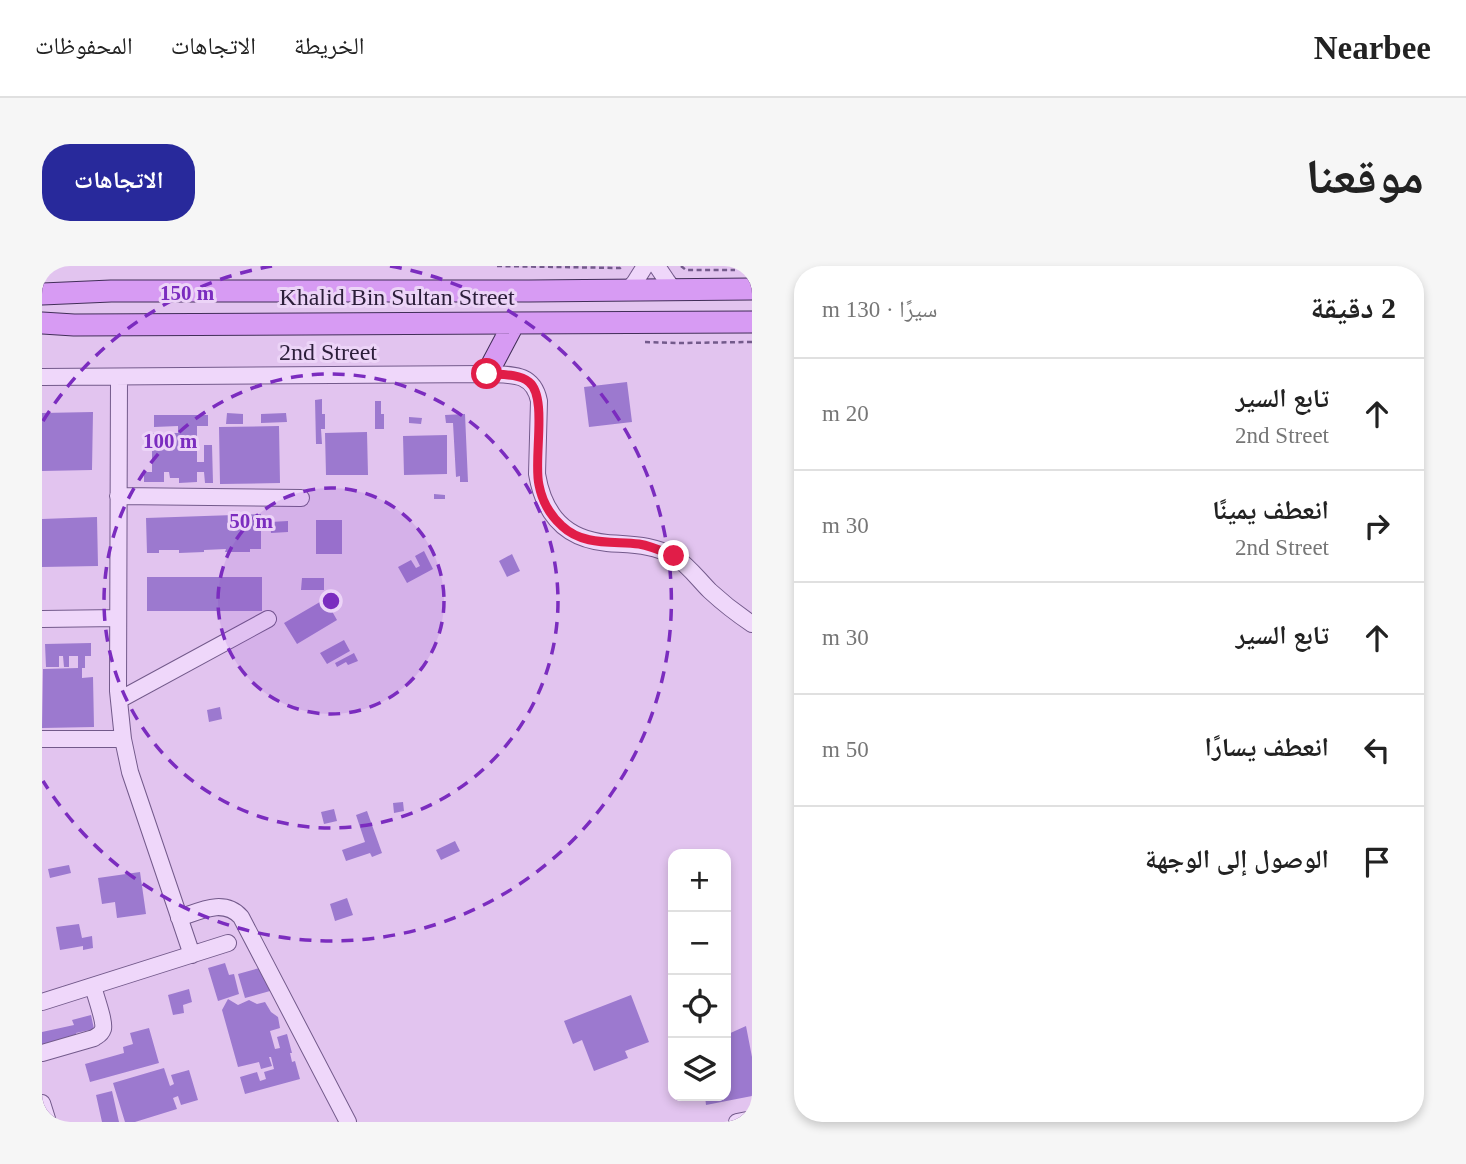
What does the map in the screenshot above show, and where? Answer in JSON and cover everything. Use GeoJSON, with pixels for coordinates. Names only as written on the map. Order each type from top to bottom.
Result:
{"type":"FeatureCollection","features":[{"type":"Feature","properties":{"kind":"main road"},"geometry":{"type":"LineString","coordinates":[[42,280],[111,291]]}},
{"type":"Feature","properties":{"kind":"main road","name":"Khalid Bin Sultan Street"},"geometry":{"type":"LineString","coordinates":[[42,293],[752,289]]}},
{"type":"Feature","properties":{"kind":"main road","name":"Khalid Bin Sultan Street"},"geometry":{"type":"LineString","coordinates":[[42,323],[752,323]]}},
{"type":"Feature","properties":{"kind":"main road"},"geometry":{"type":"LineString","coordinates":[[487,374],[513,323]]}},
{"type":"Feature","properties":{"kind":"main road"},"geometry":{"type":"LineString","coordinates":[[42,329],[74,325]]}},
{"type":"Feature","properties":{"kind":"street"},"geometry":{"type":"LineString","coordinates":[[629,289],[645,266]]}},
{"type":"Feature","properties":{"kind":"street"},"geometry":{"type":"LineString","coordinates":[[657,266],[673,289]]}},
{"type":"Feature","properties":{"kind":"street","name":"2nd Street"},"geometry":{"type":"LineString","coordinates":[[42,377],[517,376],[530,382],[539,401],[539,486],[554,517],[569,533],[592,540],[639,544],[661,550],[685,565],[722,603],[752,624]]}},
{"type":"Feature","properties":{"kind":"street"},"geometry":{"type":"LineString","coordinates":[[119,377],[118,618],[119,700],[123,739],[138,799],[191,955]]}},
{"type":"Feature","properties":{"kind":"street"},"geometry":{"type":"LineString","coordinates":[[118,496],[301,498]]}},
{"type":"Feature","properties":{"kind":"street"},"geometry":{"type":"LineString","coordinates":[[42,619],[118,618]]}},
{"type":"Feature","properties":{"kind":"street"},"geometry":{"type":"LineString","coordinates":[[119,700],[268,619]]}},
{"type":"Feature","properties":{"kind":"street"},"geometry":{"type":"LineString","coordinates":[[42,739],[123,739]]}},
{"type":"Feature","properties":{"kind":"street"},"geometry":{"type":"LineString","coordinates":[[179,918],[219,906],[231,909],[241,917],[348,1122]]}},
{"type":"Feature","properties":{"kind":"street"},"geometry":{"type":"LineString","coordinates":[[42,1002],[228,943]]}},
{"type":"Feature","properties":{"kind":"street"},"geometry":{"type":"LineString","coordinates":[[42,1053],[100,1034],[103,1023],[93,986]]}},
{"type":"Feature","properties":{"kind":"street"},"geometry":{"type":"LineString","coordinates":[[42,1103],[48,1122]]}},
{"type":"Feature","properties":{"kind":"street"},"geometry":{"type":"LineString","coordinates":[[737,1122],[752,1119]]}},
{"type":"Feature","properties":{"kind":"path"},"geometry":{"type":"LineString","coordinates":[[496,266],[622,266]]}},
{"type":"Feature","properties":{"kind":"path"},"geometry":{"type":"LineString","coordinates":[[681,266],[686,270],[739,270]]}},
{"type":"Feature","properties":{"kind":"building"},"geometry":{"type":"Polygon","coordinates":[[[627,382],[632,422],[589,427],[584,387],[627,382]]]}},
{"type":"Feature","properties":{"kind":"building"},"geometry":{"type":"Polygon","coordinates":[[[322,399],[325,429],[321,429],[322,444],[316,444],[315,400],[322,399]]]}},
{"type":"Feature","properties":{"kind":"building"},"geometry":{"type":"Polygon","coordinates":[[[375,401],[381,401],[384,429],[375,429],[375,401]]]}},
{"type":"Feature","properties":{"kind":"building"},"geometry":{"type":"Polygon","coordinates":[[[93,412],[92,470],[42,471],[42,413],[93,412]]]}},
{"type":"Feature","properties":{"kind":"building"},"geometry":{"type":"Polygon","coordinates":[[[227,413],[243,414],[243,424],[226,424],[227,413]]]}},
{"type":"Feature","properties":{"kind":"building"},"geometry":{"type":"Polygon","coordinates":[[[286,413],[287,422],[261,423],[261,414],[286,413]]]}},
{"type":"Feature","properties":{"kind":"building"},"geometry":{"type":"Polygon","coordinates":[[[465,414],[468,482],[460,482],[460,476],[456,477],[453,423],[446,423],[445,415],[465,414]]]}},
{"type":"Feature","properties":{"kind":"building"},"geometry":{"type":"Polygon","coordinates":[[[154,415],[208,415],[208,426],[197,426],[197,462],[204,462],[204,445],[212,445],[213,483],[205,483],[204,472],[197,472],[197,482],[179,483],[179,478],[170,478],[169,472],[164,472],[164,482],[144,482],[144,472],[152,472],[152,433],[178,433],[178,426],[154,427],[154,415]]]}},
{"type":"Feature","properties":{"kind":"building"},"geometry":{"type":"Polygon","coordinates":[[[409,417],[422,418],[421,424],[409,423],[409,417]]]}},
{"type":"Feature","properties":{"kind":"building"},"geometry":{"type":"Polygon","coordinates":[[[279,426],[280,483],[220,484],[219,427],[279,426]]]}},
{"type":"Feature","properties":{"kind":"building"},"geometry":{"type":"Polygon","coordinates":[[[367,432],[368,475],[326,475],[325,433],[367,432]]]}},
{"type":"Feature","properties":{"kind":"building"},"geometry":{"type":"Polygon","coordinates":[[[447,435],[447,474],[404,475],[403,436],[447,435]]]}},
{"type":"Feature","properties":{"kind":"building"},"geometry":{"type":"Polygon","coordinates":[[[434,494],[445,495],[445,499],[434,499],[434,494]]]}},
{"type":"Feature","properties":{"kind":"building"},"geometry":{"type":"Polygon","coordinates":[[[261,514],[261,549],[250,549],[250,552],[225,552],[226,549],[179,553],[179,550],[159,550],[159,553],[147,553],[146,518],[261,514]]]}},
{"type":"Feature","properties":{"kind":"building"},"geometry":{"type":"Polygon","coordinates":[[[97,517],[98,566],[42,567],[42,519],[97,517]]]}},
{"type":"Feature","properties":{"kind":"building"},"geometry":{"type":"Polygon","coordinates":[[[316,520],[342,520],[342,554],[316,554],[316,520]]]}},
{"type":"Feature","properties":{"kind":"building"},"geometry":{"type":"Polygon","coordinates":[[[288,521],[288,532],[271,533],[270,522],[288,521]]]}},
{"type":"Feature","properties":{"kind":"building"},"geometry":{"type":"Polygon","coordinates":[[[424,551],[433,569],[407,583],[398,567],[411,560],[416,568],[420,566],[415,556],[424,551]]]}},
{"type":"Feature","properties":{"kind":"building"},"geometry":{"type":"Polygon","coordinates":[[[512,554],[520,571],[507,577],[499,561],[512,554]]]}},
{"type":"Feature","properties":{"kind":"building"},"geometry":{"type":"Polygon","coordinates":[[[147,577],[262,577],[262,611],[147,611],[147,577]]]}},
{"type":"Feature","properties":{"kind":"building"},"geometry":{"type":"Polygon","coordinates":[[[302,578],[324,578],[324,590],[301,590],[302,578]]]}},
{"type":"Feature","properties":{"kind":"building"},"geometry":{"type":"Polygon","coordinates":[[[325,599],[337,620],[297,644],[284,623],[325,599]]]}},
{"type":"Feature","properties":{"kind":"building"},"geometry":{"type":"Polygon","coordinates":[[[344,640],[350,651],[327,664],[320,653],[344,640]]]}},
{"type":"Feature","properties":{"kind":"building"},"geometry":{"type":"Polygon","coordinates":[[[91,643],[91,656],[85,656],[82,678],[93,677],[94,727],[42,728],[43,669],[78,668],[78,656],[69,656],[69,667],[64,667],[63,656],[59,656],[59,667],[46,667],[45,644],[91,643]]]}},
{"type":"Feature","properties":{"kind":"building"},"geometry":{"type":"Polygon","coordinates":[[[354,653],[358,661],[348,665],[346,662],[337,667],[335,663],[354,653]]]}},
{"type":"Feature","properties":{"kind":"building"},"geometry":{"type":"Polygon","coordinates":[[[220,707],[222,719],[209,722],[207,710],[220,707]]]}},
{"type":"Feature","properties":{"kind":"building"},"geometry":{"type":"Polygon","coordinates":[[[403,802],[404,811],[394,813],[393,803],[403,802]]]}},
{"type":"Feature","properties":{"kind":"building"},"geometry":{"type":"Polygon","coordinates":[[[334,809],[337,821],[324,824],[321,812],[334,809]]]}},
{"type":"Feature","properties":{"kind":"building"},"geometry":{"type":"Polygon","coordinates":[[[367,811],[382,853],[372,857],[370,853],[346,861],[342,850],[365,842],[356,815],[367,811]]]}},
{"type":"Feature","properties":{"kind":"building"},"geometry":{"type":"Polygon","coordinates":[[[455,841],[460,851],[441,860],[436,850],[455,841]]]}},
{"type":"Feature","properties":{"kind":"building"},"geometry":{"type":"Polygon","coordinates":[[[69,865],[71,873],[50,878],[48,869],[69,865]]]}},
{"type":"Feature","properties":{"kind":"building"},"geometry":{"type":"Polygon","coordinates":[[[140,872],[146,914],[117,918],[115,902],[102,904],[98,878],[140,872]]]}},
{"type":"Feature","properties":{"kind":"building"},"geometry":{"type":"Polygon","coordinates":[[[347,898],[353,915],[335,921],[330,904],[347,898]]]}},
{"type":"Feature","properties":{"kind":"building"},"geometry":{"type":"Polygon","coordinates":[[[79,924],[82,938],[92,936],[93,948],[83,950],[83,946],[60,950],[56,927],[79,924]]]}},
{"type":"Feature","properties":{"kind":"building"},"geometry":{"type":"Polygon","coordinates":[[[225,963],[229,975],[234,974],[239,994],[218,1001],[208,968],[225,963]]]}},
{"type":"Feature","properties":{"kind":"building"},"geometry":{"type":"Polygon","coordinates":[[[263,967],[270,991],[245,998],[238,974],[263,967]]]}},
{"type":"Feature","properties":{"kind":"building"},"geometry":{"type":"Polygon","coordinates":[[[189,989],[192,1002],[183,1005],[184,1013],[173,1015],[168,995],[189,989]]]}},
{"type":"Feature","properties":{"kind":"building"},"geometry":{"type":"Polygon","coordinates":[[[631,995],[649,1042],[625,1051],[628,1058],[594,1071],[582,1040],[573,1044],[564,1021],[631,995]]]}},
{"type":"Feature","properties":{"kind":"building"},"geometry":{"type":"Polygon","coordinates":[[[228,999],[238,1005],[249,1000],[257,1004],[265,1002],[278,1017],[280,1028],[270,1031],[275,1049],[280,1048],[277,1037],[287,1034],[292,1062],[295,1061],[300,1079],[245,1094],[240,1077],[257,1072],[260,1081],[266,1079],[264,1072],[274,1069],[271,1057],[272,1066],[261,1069],[259,1062],[238,1067],[222,1010],[228,999]]]}},
{"type":"Feature","properties":{"kind":"building"},"geometry":{"type":"Polygon","coordinates":[[[91,1015],[94,1029],[76,1033],[77,1039],[42,1047],[42,1032],[74,1025],[72,1020],[91,1015]]]}},
{"type":"Feature","properties":{"kind":"building"},"geometry":{"type":"Polygon","coordinates":[[[746,1026],[752,1057],[752,1096],[731,1100],[731,1038],[731,1033],[746,1026]]]}},
{"type":"Feature","properties":{"kind":"building"},"geometry":{"type":"Polygon","coordinates":[[[149,1028],[159,1063],[90,1082],[85,1064],[124,1053],[123,1047],[133,1044],[130,1033],[149,1028]]]}},
{"type":"Feature","properties":{"kind":"building"},"geometry":{"type":"Polygon","coordinates":[[[164,1068],[170,1086],[174,1084],[171,1075],[189,1070],[198,1100],[181,1105],[178,1096],[173,1098],[177,1109],[135,1122],[125,1122],[113,1083],[164,1068]]]}},
{"type":"Feature","properties":{"kind":"building"},"geometry":{"type":"Polygon","coordinates":[[[112,1091],[119,1122],[102,1122],[96,1095],[112,1091]]]}},
{"type":"Feature","properties":{"kind":"building"},"geometry":{"type":"Polygon","coordinates":[[[706,1101],[726,1101],[706,1105],[706,1101]]]}},
{"type":"Feature","properties":{"kind":"route"},"geometry":{"type":"LineString","coordinates":[[487,374],[524,378],[534,388],[539,401],[539,486],[548,508],[569,533],[604,543],[639,544],[674,556]]}}]}
